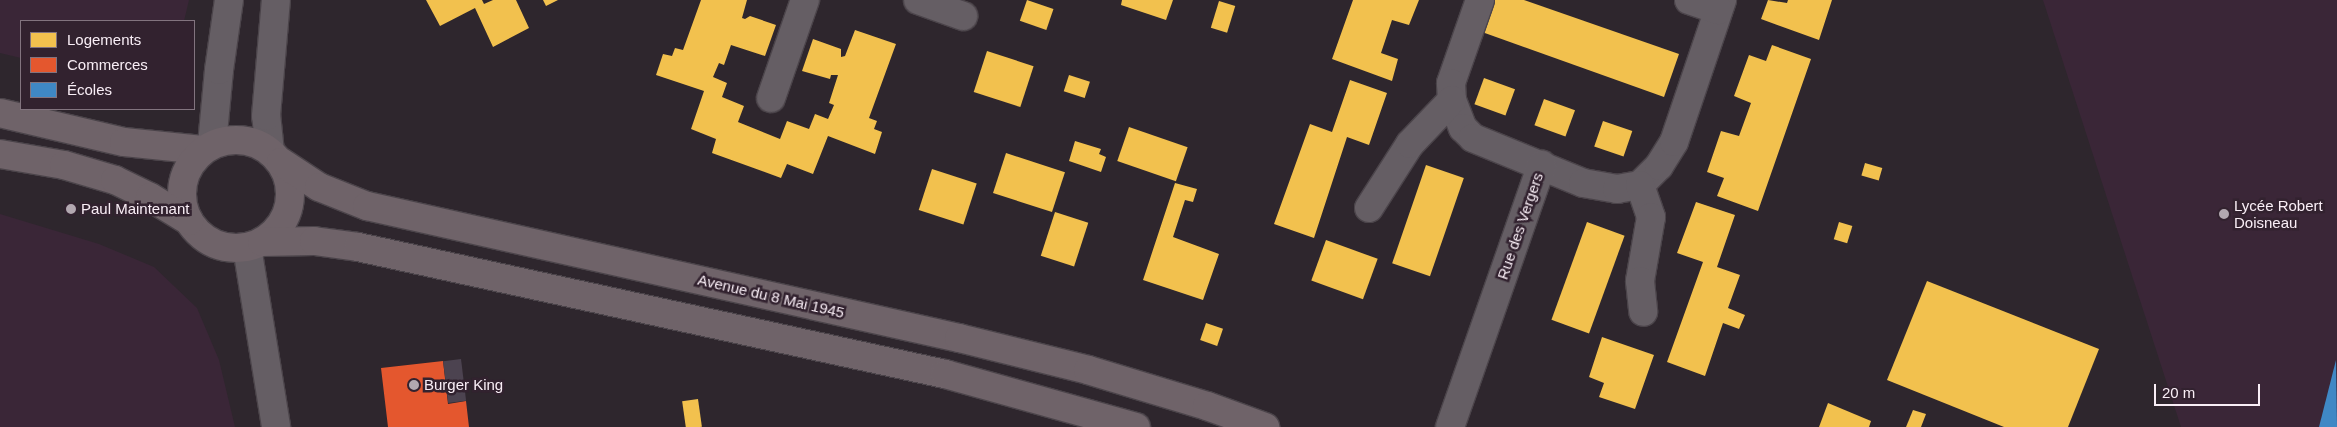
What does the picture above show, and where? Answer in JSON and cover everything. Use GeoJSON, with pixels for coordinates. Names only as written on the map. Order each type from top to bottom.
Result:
{"type":"FeatureCollection","features":[{"type":"Feature","properties":{"kind":"main road","name":"Avenue du 8 Mai 1945"},"geometry":{"type":"LineString","coordinates":[[0,113],[124,142],[208,147],[227,140],[242,140],[257,144],[319,187],[367,206],[959,338],[1088,370],[1207,406],[1265,427]]}},
{"type":"Feature","properties":{"kind":"main road"},"geometry":{"type":"LineString","coordinates":[[189,222],[183,207],[181,191],[184,175],[192,161],[208,147]]}},
{"type":"Feature","properties":{"kind":"main road"},"geometry":{"type":"LineString","coordinates":[[0,154],[64,165],[116,180],[150,197],[189,222],[200,234],[214,244],[230,248],[255,244],[314,241],[358,247],[945,374],[1136,427]]}},
{"type":"Feature","properties":{"kind":"main road"},"geometry":{"type":"LineString","coordinates":[[255,244],[274,232],[283,220],[289,206],[290,191],[287,176],[275,157]]}},
{"type":"Feature","properties":{"kind":"street"},"geometry":{"type":"LineString","coordinates":[[208,147],[229,0]]}},
{"type":"Feature","properties":{"kind":"street"},"geometry":{"type":"LineString","coordinates":[[275,157],[266,116],[276,0]]}},
{"type":"Feature","properties":{"kind":"street"},"geometry":{"type":"LineString","coordinates":[[771,98],[806,0]]}},
{"type":"Feature","properties":{"kind":"street"},"geometry":{"type":"LineString","coordinates":[[918,0],[963,16]]}},
{"type":"Feature","properties":{"kind":"street"},"geometry":{"type":"LineString","coordinates":[[1480,0],[1455,68],[1451,83],[1452,100],[1463,128],[1473,138],[1542,166]]}},
{"type":"Feature","properties":{"kind":"street"},"geometry":{"type":"LineString","coordinates":[[1643,312],[1640,281],[1652,217],[1640,185],[1659,166],[1674,142],[1720,5],[1689,0]]}},
{"type":"Feature","properties":{"kind":"street"},"geometry":{"type":"LineString","coordinates":[[1369,208],[1410,144],[1452,100]]}},
{"type":"Feature","properties":{"kind":"street","name":"Rue des Vergers"},"geometry":{"type":"LineString","coordinates":[[1450,427],[1542,166],[1583,183],[1618,189],[1640,185]]}},
{"type":"Feature","properties":{"kind":"street"},"geometry":{"type":"LineString","coordinates":[[255,244],[276,427]]}},
{"type":"Feature","properties":{"kind":"shaded area"},"geometry":{"type":"Polygon","coordinates":[[[0,0],[189,0],[184,20],[20,20],[20,58],[0,53],[0,0]]]}},
{"type":"Feature","properties":{"kind":"shaded area","name":"Lycée Robert Doisneau"},"geometry":{"type":"Polygon","coordinates":[[[2043,0],[2337,0],[2337,427],[2181,427],[2043,0]]]}},
{"type":"Feature","properties":{"kind":"shaded area"},"geometry":{"type":"Polygon","coordinates":[[[0,214],[99,244],[154,267],[197,308],[219,360],[235,427],[0,427],[0,214]]]}},
{"type":"Feature","properties":{"kind":"building: Logements"},"geometry":{"type":"Polygon","coordinates":[[[426,0],[482,0],[484,4],[493,0],[516,0],[529,28],[493,47],[475,8],[440,26],[426,0]]]}},
{"type":"Feature","properties":{"kind":"building: Logements"},"geometry":{"type":"Polygon","coordinates":[[[543,0],[558,0],[546,6],[543,0]]]}},
{"type":"Feature","properties":{"kind":"building: Logements"},"geometry":{"type":"Polygon","coordinates":[[[701,0],[747,0],[742,18],[745,19],[750,16],[776,25],[765,56],[731,45],[724,65],[719,63],[713,77],[727,83],[722,97],[744,106],[738,122],[780,139],[787,121],[809,129],[815,114],[828,119],[834,105],[829,103],[838,75],[831,75],[830,79],[802,71],[813,39],[841,49],[841,57],[845,56],[855,30],[896,44],[869,118],[877,121],[874,129],[882,132],[875,154],[828,136],[813,174],[787,164],[781,178],[712,153],[716,139],[691,129],[704,91],[656,75],[663,54],[672,56],[675,48],[683,50],[701,0]]]}},
{"type":"Feature","properties":{"kind":"building: Logements"},"geometry":{"type":"Polygon","coordinates":[[[1027,0],[1053,9],[1046,30],[1020,21],[1027,0]]]}},
{"type":"Feature","properties":{"kind":"building: Logements"},"geometry":{"type":"Polygon","coordinates":[[[1122,0],[1173,0],[1166,20],[1121,5],[1122,0]]]}},
{"type":"Feature","properties":{"kind":"building: Logements"},"geometry":{"type":"Polygon","coordinates":[[[1353,0],[1419,0],[1409,25],[1392,20],[1381,53],[1398,59],[1392,81],[1332,59],[1353,0]]]}},
{"type":"Feature","properties":{"kind":"building: Logements"},"geometry":{"type":"Polygon","coordinates":[[[1494,0],[1524,0],[1679,54],[1664,97],[1482,32],[1494,0]]]}},
{"type":"Feature","properties":{"kind":"building: Logements"},"geometry":{"type":"Polygon","coordinates":[[[1768,0],[1787,3],[1788,0],[1832,0],[1819,40],[1761,19],[1768,0]]]}},
{"type":"Feature","properties":{"kind":"building: Logements"},"geometry":{"type":"Polygon","coordinates":[[[1219,1],[1235,6],[1227,33],[1211,28],[1219,1]]]}},
{"type":"Feature","properties":{"kind":"building: Logements"},"geometry":{"type":"Polygon","coordinates":[[[1772,45],[1811,59],[1758,211],[1717,196],[1724,178],[1707,172],[1721,131],[1739,136],[1751,103],[1734,96],[1749,55],[1766,61],[1772,45]]]}},
{"type":"Feature","properties":{"kind":"building: Logements"},"geometry":{"type":"Polygon","coordinates":[[[987,51],[1034,66],[1020,107],[974,92],[987,51]]]}},
{"type":"Feature","properties":{"kind":"building: Logements"},"geometry":{"type":"Polygon","coordinates":[[[1069,75],[1090,82],[1085,98],[1064,91],[1069,75]]]}},
{"type":"Feature","properties":{"kind":"building: Logements"},"geometry":{"type":"Polygon","coordinates":[[[1484,78],[1515,89],[1505,116],[1474,104],[1484,78]]]}},
{"type":"Feature","properties":{"kind":"building: Logements"},"geometry":{"type":"Polygon","coordinates":[[[1350,80],[1387,93],[1369,145],[1347,137],[1314,238],[1274,224],[1310,124],[1332,132],[1350,80]]]}},
{"type":"Feature","properties":{"kind":"building: Logements"},"geometry":{"type":"Polygon","coordinates":[[[1544,99],[1575,110],[1565,137],[1534,125],[1544,99]]]}},
{"type":"Feature","properties":{"kind":"building: Logements"},"geometry":{"type":"Polygon","coordinates":[[[1603,121],[1632,131],[1624,157],[1594,147],[1603,121]]]}},
{"type":"Feature","properties":{"kind":"building: Logements"},"geometry":{"type":"Polygon","coordinates":[[[1129,127],[1188,147],[1176,181],[1117,161],[1129,127]]]}},
{"type":"Feature","properties":{"kind":"building: Logements"},"geometry":{"type":"Polygon","coordinates":[[[1075,141],[1101,149],[1099,154],[1106,157],[1101,172],[1069,161],[1075,141]]]}},
{"type":"Feature","properties":{"kind":"building: Logements"},"geometry":{"type":"Polygon","coordinates":[[[1006,153],[1065,172],[1052,212],[993,193],[1006,153]]]}},
{"type":"Feature","properties":{"kind":"building: Logements"},"geometry":{"type":"Polygon","coordinates":[[[1865,163],[1882,168],[1879,180],[1861,175],[1865,163]]]}},
{"type":"Feature","properties":{"kind":"building: Logements"},"geometry":{"type":"Polygon","coordinates":[[[1426,165],[1464,178],[1430,276],[1392,263],[1426,165]]]}},
{"type":"Feature","properties":{"kind":"building: Logements"},"geometry":{"type":"Polygon","coordinates":[[[932,169],[977,184],[963,224],[919,210],[932,169]]]}},
{"type":"Feature","properties":{"kind":"building: Logements"},"geometry":{"type":"Polygon","coordinates":[[[1175,183],[1197,189],[1193,202],[1185,200],[1173,237],[1219,254],[1203,300],[1143,280],[1175,183]]]}},
{"type":"Feature","properties":{"kind":"building: Logements"},"geometry":{"type":"Polygon","coordinates":[[[1696,202],[1735,215],[1717,267],[1740,275],[1728,308],[1745,315],[1739,329],[1723,323],[1705,376],[1667,362],[1703,262],[1677,253],[1696,202]]]}},
{"type":"Feature","properties":{"kind":"building: Logements"},"geometry":{"type":"Polygon","coordinates":[[[1055,212],[1088,223],[1074,267],[1041,256],[1055,212]]]}},
{"type":"Feature","properties":{"kind":"building: Logements"},"geometry":{"type":"Polygon","coordinates":[[[1587,222],[1625,236],[1589,333],[1551,320],[1587,222]]]}},
{"type":"Feature","properties":{"kind":"building: Logements"},"geometry":{"type":"Polygon","coordinates":[[[1839,222],[1852,226],[1847,243],[1834,239],[1839,222]]]}},
{"type":"Feature","properties":{"kind":"building: Logements"},"geometry":{"type":"Polygon","coordinates":[[[1326,240],[1378,259],[1363,299],[1311,280],[1326,240]]]}},
{"type":"Feature","properties":{"kind":"building: Logements"},"geometry":{"type":"Polygon","coordinates":[[[1927,281],[2099,349],[2068,427],[2004,427],[1887,380],[1927,281]]]}},
{"type":"Feature","properties":{"kind":"building: Logements"},"geometry":{"type":"Polygon","coordinates":[[[1206,323],[1223,329],[1217,346],[1200,340],[1206,323]]]}},
{"type":"Feature","properties":{"kind":"building: Logements"},"geometry":{"type":"Polygon","coordinates":[[[1602,337],[1654,355],[1635,409],[1599,397],[1604,383],[1589,377],[1602,337]]]}},
{"type":"Feature","properties":{"kind":"building: Logements"},"geometry":{"type":"Polygon","coordinates":[[[698,399],[702,427],[686,427],[682,401],[698,399]]]}},
{"type":"Feature","properties":{"kind":"building: Logements"},"geometry":{"type":"Polygon","coordinates":[[[1828,403],[1871,421],[1869,427],[1819,427],[1828,403]]]}},
{"type":"Feature","properties":{"kind":"building: Logements"},"geometry":{"type":"Polygon","coordinates":[[[1913,410],[1926,414],[1921,427],[1906,427],[1913,410]]]}},
{"type":"Feature","properties":{"kind":"building: Commerces","name":"Burger King"},"geometry":{"type":"Polygon","coordinates":[[[443,361],[448,404],[466,401],[469,427],[388,427],[381,368],[443,361]]]}},
{"type":"Feature","properties":{"kind":"building: Écoles"},"geometry":{"type":"Polygon","coordinates":[[[2336,360],[2337,427],[2319,427],[2336,360]]]}},
{"type":"Feature","properties":{"kind":"building: Autres"},"geometry":{"type":"Polygon","coordinates":[[[461,359],[466,401],[448,403],[443,361],[461,359]]]}},
{"type":"Feature","properties":{"kind":"place","name":"Paul Maintenant"},"geometry":{"type":"Point","coordinates":[71,209]}},
{"type":"Feature","properties":{"kind":"place","name":"Lycée Robert Doisneau"},"geometry":{"type":"Point","coordinates":[2224,214]}},
{"type":"Feature","properties":{"kind":"place","name":"Burger King"},"geometry":{"type":"Point","coordinates":[414,385]}}]}
